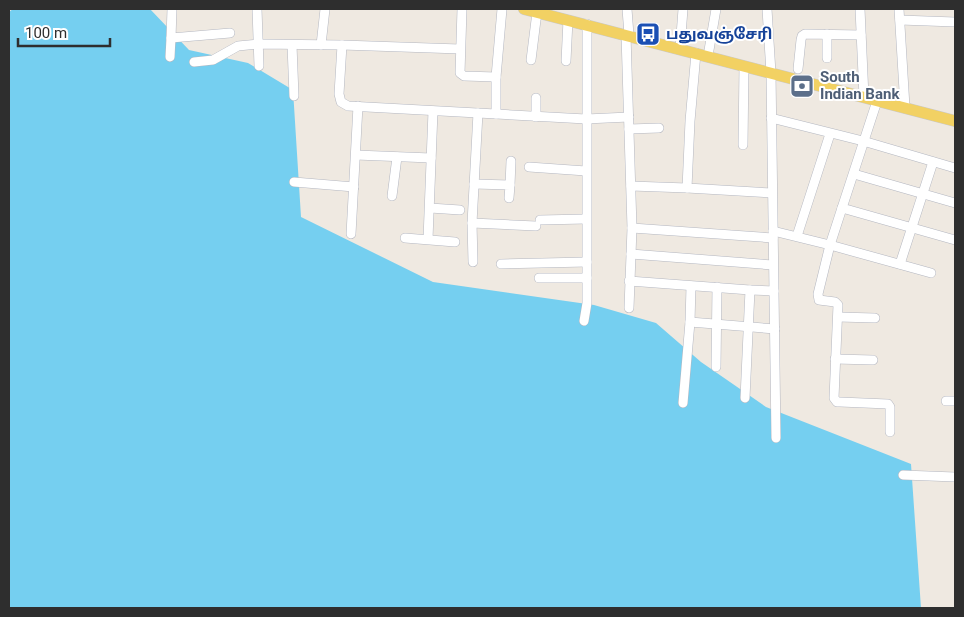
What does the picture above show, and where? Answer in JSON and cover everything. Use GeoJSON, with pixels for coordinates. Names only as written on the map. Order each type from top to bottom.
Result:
{"type":"FeatureCollection","features":[{"type":"Feature","properties":{"kind":"main road"},"geometry":{"type":"LineString","coordinates":[[524,9],[955,120]]}},
{"type":"Feature","properties":{"kind":"street"},"geometry":{"type":"LineString","coordinates":[[170,57],[172,9]]}},
{"type":"Feature","properties":{"kind":"street"},"geometry":{"type":"LineString","coordinates":[[257,9],[259,66]]}},
{"type":"Feature","properties":{"kind":"street"},"geometry":{"type":"LineString","coordinates":[[321,45],[325,9]]}},
{"type":"Feature","properties":{"kind":"street"},"geometry":{"type":"LineString","coordinates":[[462,9],[460,49],[460,70],[462,75],[496,77]]}},
{"type":"Feature","properties":{"kind":"street"},"geometry":{"type":"LineString","coordinates":[[496,114],[496,77],[502,9]]}},
{"type":"Feature","properties":{"kind":"street"},"geometry":{"type":"LineString","coordinates":[[627,9],[632,228],[629,308]]}},
{"type":"Feature","properties":{"kind":"street"},"geometry":{"type":"LineString","coordinates":[[680,49],[683,9]]}},
{"type":"Feature","properties":{"kind":"street"},"geometry":{"type":"LineString","coordinates":[[708,56],[716,9]]}},
{"type":"Feature","properties":{"kind":"street"},"geometry":{"type":"LineString","coordinates":[[768,9],[771,73],[776,438]]}},
{"type":"Feature","properties":{"kind":"street"},"geometry":{"type":"LineString","coordinates":[[860,9],[864,97]]}},
{"type":"Feature","properties":{"kind":"street"},"geometry":{"type":"LineString","coordinates":[[900,9],[905,107]]}},
{"type":"Feature","properties":{"kind":"street"},"geometry":{"type":"LineString","coordinates":[[531,60],[537,12]]}},
{"type":"Feature","properties":{"kind":"street"},"geometry":{"type":"LineString","coordinates":[[566,61],[568,20]]}},
{"type":"Feature","properties":{"kind":"street"},"geometry":{"type":"LineString","coordinates":[[900,20],[955,22]]}},
{"type":"Feature","properties":{"kind":"street"},"geometry":{"type":"LineString","coordinates":[[584,321],[587,302],[587,24]]}},
{"type":"Feature","properties":{"kind":"street"},"geometry":{"type":"LineString","coordinates":[[171,38],[230,33]]}},
{"type":"Feature","properties":{"kind":"street"},"geometry":{"type":"LineString","coordinates":[[798,68],[802,36],[809,34],[861,35]]}},
{"type":"Feature","properties":{"kind":"street"},"geometry":{"type":"LineString","coordinates":[[827,34],[827,58]]}},
{"type":"Feature","properties":{"kind":"street"},"geometry":{"type":"LineString","coordinates":[[194,62],[213,60],[238,46],[258,44],[460,49]]}},
{"type":"Feature","properties":{"kind":"street"},"geometry":{"type":"LineString","coordinates":[[292,45],[294,96]]}},
{"type":"Feature","properties":{"kind":"street"},"geometry":{"type":"LineString","coordinates":[[342,45],[339,94],[342,102],[348,106],[586,119],[629,117]]}},
{"type":"Feature","properties":{"kind":"street"},"geometry":{"type":"LineString","coordinates":[[687,188],[696,53]]}},
{"type":"Feature","properties":{"kind":"street"},"geometry":{"type":"LineString","coordinates":[[743,145],[744,66]]}},
{"type":"Feature","properties":{"kind":"street"},"geometry":{"type":"LineString","coordinates":[[536,98],[536,116]]}},
{"type":"Feature","properties":{"kind":"street"},"geometry":{"type":"LineString","coordinates":[[877,101],[830,245],[818,297],[822,301],[835,302],[838,305],[835,400],[840,402],[888,404],[890,407],[890,432]]}},
{"type":"Feature","properties":{"kind":"street"},"geometry":{"type":"LineString","coordinates":[[351,234],[358,106]]}},
{"type":"Feature","properties":{"kind":"street"},"geometry":{"type":"LineString","coordinates":[[428,240],[433,111]]}},
{"type":"Feature","properties":{"kind":"street"},"geometry":{"type":"LineString","coordinates":[[473,262],[472,223],[478,113]]}},
{"type":"Feature","properties":{"kind":"street"},"geometry":{"type":"LineString","coordinates":[[771,118],[955,168]]}},
{"type":"Feature","properties":{"kind":"street"},"geometry":{"type":"LineString","coordinates":[[629,129],[659,128]]}},
{"type":"Feature","properties":{"kind":"street"},"geometry":{"type":"LineString","coordinates":[[797,236],[830,134]]}},
{"type":"Feature","properties":{"kind":"street"},"geometry":{"type":"LineString","coordinates":[[356,155],[431,158]]}},
{"type":"Feature","properties":{"kind":"street"},"geometry":{"type":"LineString","coordinates":[[392,196],[397,157]]}},
{"type":"Feature","properties":{"kind":"street"},"geometry":{"type":"LineString","coordinates":[[509,198],[511,161]]}},
{"type":"Feature","properties":{"kind":"street"},"geometry":{"type":"LineString","coordinates":[[900,264],[933,162]]}},
{"type":"Feature","properties":{"kind":"street"},"geometry":{"type":"LineString","coordinates":[[529,167],[586,171]]}},
{"type":"Feature","properties":{"kind":"street"},"geometry":{"type":"LineString","coordinates":[[854,174],[955,203]]}},
{"type":"Feature","properties":{"kind":"street"},"geometry":{"type":"LineString","coordinates":[[294,182],[354,187]]}},
{"type":"Feature","properties":{"kind":"street"},"geometry":{"type":"LineString","coordinates":[[474,184],[510,185]]}},
{"type":"Feature","properties":{"kind":"street"},"geometry":{"type":"LineString","coordinates":[[631,186],[772,193]]}},
{"type":"Feature","properties":{"kind":"street"},"geometry":{"type":"LineString","coordinates":[[430,208],[460,210]]}},
{"type":"Feature","properties":{"kind":"street"},"geometry":{"type":"LineString","coordinates":[[842,208],[955,240]]}},
{"type":"Feature","properties":{"kind":"street"},"geometry":{"type":"LineString","coordinates":[[472,223],[538,223],[586,219]]}},
{"type":"Feature","properties":{"kind":"street"},"geometry":{"type":"LineString","coordinates":[[632,228],[797,236],[931,273]]}},
{"type":"Feature","properties":{"kind":"street"},"geometry":{"type":"LineString","coordinates":[[405,238],[454,242]]}},
{"type":"Feature","properties":{"kind":"street"},"geometry":{"type":"LineString","coordinates":[[631,254],[773,265]]}},
{"type":"Feature","properties":{"kind":"street"},"geometry":{"type":"LineString","coordinates":[[501,264],[586,262]]}},
{"type":"Feature","properties":{"kind":"street"},"geometry":{"type":"LineString","coordinates":[[539,278],[587,278]]}},
{"type":"Feature","properties":{"kind":"street"},"geometry":{"type":"LineString","coordinates":[[629,281],[774,291]]}},
{"type":"Feature","properties":{"kind":"street"},"geometry":{"type":"LineString","coordinates":[[683,403],[691,286]]}},
{"type":"Feature","properties":{"kind":"street"},"geometry":{"type":"LineString","coordinates":[[716,367],[717,287]]}},
{"type":"Feature","properties":{"kind":"street"},"geometry":{"type":"LineString","coordinates":[[745,398],[750,290]]}},
{"type":"Feature","properties":{"kind":"street"},"geometry":{"type":"LineString","coordinates":[[838,317],[875,318]]}},
{"type":"Feature","properties":{"kind":"street"},"geometry":{"type":"LineString","coordinates":[[690,322],[774,329]]}},
{"type":"Feature","properties":{"kind":"street"},"geometry":{"type":"LineString","coordinates":[[835,360],[873,360]]}},
{"type":"Feature","properties":{"kind":"street"},"geometry":{"type":"LineString","coordinates":[[903,475],[955,477]]}},
{"type":"Feature","properties":{"kind":"water"},"geometry":{"type":"Polygon","coordinates":[[[13,9],[150,9],[189,50],[248,63],[293,90],[301,217],[433,282],[594,305],[656,323],[701,362],[766,407],[911,464],[921,608],[9,608],[9,12],[13,9]]]}},
{"type":"Feature","properties":{"kind":"place","name":"பதுவஞ்சேரி"},"geometry":{"type":"Point","coordinates":[648,34]}},
{"type":"Feature","properties":{"kind":"place","name":"South Indian Bank"},"geometry":{"type":"Point","coordinates":[802,86]}}]}
